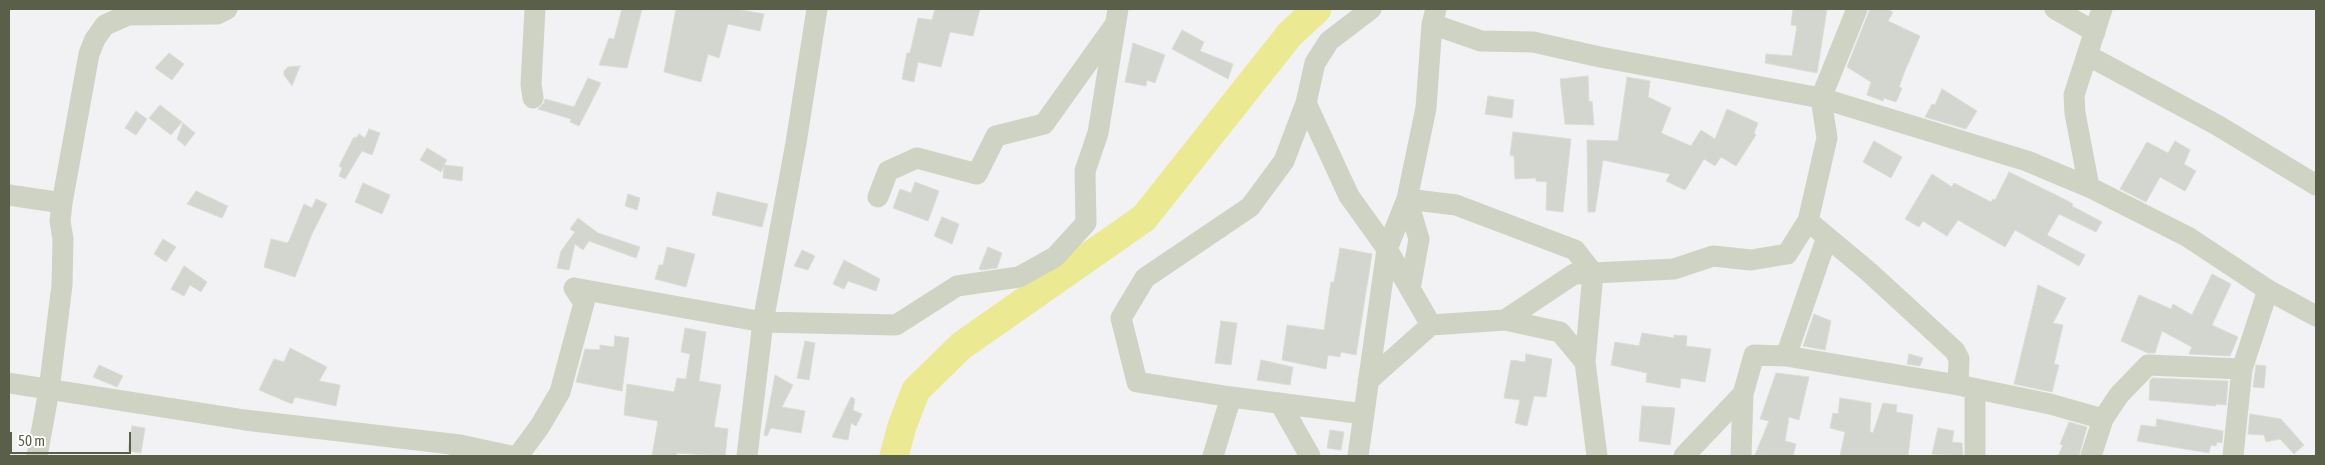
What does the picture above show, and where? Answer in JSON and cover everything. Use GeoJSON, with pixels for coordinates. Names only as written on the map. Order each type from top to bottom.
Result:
{"type":"FeatureCollection","features":[{"type":"Feature","properties":{"kind":"street"},"geometry":{"type":"LineString","coordinates":[[37,456],[49,390],[62,285],[63,239],[60,221],[62,203],[89,54],[95,39],[106,25],[128,14],[217,14],[227,9]]}},
{"type":"Feature","properties":{"kind":"street"},"geometry":{"type":"LineString","coordinates":[[533,98],[531,84],[535,9]]}},
{"type":"Feature","properties":{"kind":"street"},"geometry":{"type":"LineString","coordinates":[[747,456],[763,322],[796,143],[817,9]]}},
{"type":"Feature","properties":{"kind":"street"},"geometry":{"type":"LineString","coordinates":[[1364,414],[1231,397],[1137,382],[1121,318],[1145,278],[1250,207],[1284,161],[1306,103],[1315,63],[1329,41],[1371,9]]}},
{"type":"Feature","properties":{"kind":"street"},"geometry":{"type":"LineString","coordinates":[[1505,320],[1574,274],[1674,269],[1713,256],[1751,260],[1787,254],[1808,221],[1827,138],[1821,98],[1856,9]]}},
{"type":"Feature","properties":{"kind":"street"},"geometry":{"type":"LineString","coordinates":[[2055,9],[2095,32]]}},
{"type":"Feature","properties":{"kind":"street"},"geometry":{"type":"LineString","coordinates":[[2089,187],[2074,113],[2074,95],[2102,9]]}},
{"type":"Feature","properties":{"kind":"street"},"geometry":{"type":"LineString","coordinates":[[518,456],[540,426],[560,392],[584,303],[574,288],[763,322],[896,325],[957,286],[1019,277],[1055,257],[1086,223],[1085,171],[1098,133],[1117,15]]}},
{"type":"Feature","properties":{"kind":"street"},"geometry":{"type":"LineString","coordinates":[[878,197],[888,171],[917,158],[977,174],[996,136],[1044,124],[1117,15]]}},
{"type":"Feature","properties":{"kind":"street"},"geometry":{"type":"LineString","coordinates":[[1358,456],[1387,249],[1407,199],[1426,108],[1434,16],[1481,40],[1532,42],[1600,57],[1821,98],[2027,161],[2089,187],[2188,237],[2268,290],[2316,316]]}},
{"type":"Feature","properties":{"kind":"street"},"geometry":{"type":"LineString","coordinates":[[2087,55],[2217,125],[2316,185]]}},
{"type":"Feature","properties":{"kind":"street"},"geometry":{"type":"LineString","coordinates":[[1306,103],[1349,196],[1387,249],[1431,325]]}},
{"type":"Feature","properties":{"kind":"street"},"geometry":{"type":"LineString","coordinates":[[9,195],[62,203]]}},
{"type":"Feature","properties":{"kind":"street"},"geometry":{"type":"LineString","coordinates":[[1407,199],[1456,206],[1575,250],[1592,273],[1585,362],[1597,456]]}},
{"type":"Feature","properties":{"kind":"street"},"geometry":{"type":"LineString","coordinates":[[1407,199],[1419,240],[1410,289]]}},
{"type":"Feature","properties":{"kind":"street"},"geometry":{"type":"LineString","coordinates":[[1808,221],[1869,272],[1955,352],[1959,359],[1967,387],[1975,456]]}},
{"type":"Feature","properties":{"kind":"street"},"geometry":{"type":"LineString","coordinates":[[1786,356],[1828,237]]}},
{"type":"Feature","properties":{"kind":"street"},"geometry":{"type":"LineString","coordinates":[[2233,456],[2242,368],[2268,290]]}},
{"type":"Feature","properties":{"kind":"street"},"geometry":{"type":"LineString","coordinates":[[1368,382],[1431,325],[1505,320],[1560,332],[1585,362]]}},
{"type":"Feature","properties":{"kind":"street"},"geometry":{"type":"LineString","coordinates":[[1741,456],[1743,394],[1754,355],[1786,356],[1967,387],[2050,404],[2103,420]]}},
{"type":"Feature","properties":{"kind":"street"},"geometry":{"type":"LineString","coordinates":[[2091,456],[2103,420],[2119,395],[2148,364],[2242,368]]}},
{"type":"Feature","properties":{"kind":"street"},"geometry":{"type":"LineString","coordinates":[[9,382],[49,390],[245,420],[460,451],[511,456]]}},
{"type":"Feature","properties":{"kind":"street"},"geometry":{"type":"LineString","coordinates":[[1684,456],[1743,394]]}},
{"type":"Feature","properties":{"kind":"street"},"geometry":{"type":"LineString","coordinates":[[1213,456],[1231,397]]}},
{"type":"Feature","properties":{"kind":"street"},"geometry":{"type":"LineString","coordinates":[[1280,403],[1310,456]]}},
{"type":"Feature","properties":{"kind":"building"},"geometry":{"type":"Polygon","coordinates":[[[622,9],[642,9],[627,68],[599,65],[609,38],[614,39],[622,9]]]}},
{"type":"Feature","properties":{"kind":"building"},"geometry":{"type":"Polygon","coordinates":[[[676,9],[736,9],[764,14],[760,31],[728,24],[719,58],[708,54],[701,82],[664,72],[676,9]]]}},
{"type":"Feature","properties":{"kind":"building"},"geometry":{"type":"Polygon","coordinates":[[[935,9],[980,9],[973,36],[950,32],[941,67],[918,62],[914,82],[902,79],[907,53],[910,53],[918,18],[932,20],[935,9]]]}},
{"type":"Feature","properties":{"kind":"building"},"geometry":{"type":"Polygon","coordinates":[[[1793,9],[1827,9],[1817,73],[1765,63],[1766,54],[1792,56],[1797,26],[1791,25],[1793,9]]]}},
{"type":"Feature","properties":{"kind":"building"},"geometry":{"type":"Polygon","coordinates":[[[1870,9],[1886,9],[1893,12],[1888,21],[1920,36],[1904,73],[1899,87],[1902,88],[1896,102],[1884,98],[1883,101],[1867,95],[1871,82],[1847,67],[1870,9]]]}},
{"type":"Feature","properties":{"kind":"building"},"geometry":{"type":"Polygon","coordinates":[[[1182,30],[1204,42],[1200,51],[1233,64],[1228,79],[1172,49],[1182,30]]]}},
{"type":"Feature","properties":{"kind":"building"},"geometry":{"type":"Polygon","coordinates":[[[1133,43],[1165,55],[1155,83],[1147,80],[1146,86],[1125,82],[1133,43]]]}},
{"type":"Feature","properties":{"kind":"building"},"geometry":{"type":"Polygon","coordinates":[[[169,53],[184,64],[172,80],[155,68],[169,53]]]}},
{"type":"Feature","properties":{"kind":"building"},"geometry":{"type":"Polygon","coordinates":[[[300,66],[292,86],[284,75],[284,71],[288,67],[300,66]]]}},
{"type":"Feature","properties":{"kind":"building"},"geometry":{"type":"Polygon","coordinates":[[[1588,76],[1589,102],[1592,101],[1594,125],[1565,124],[1560,79],[1588,76]]]}},
{"type":"Feature","properties":{"kind":"building"},"geometry":{"type":"Polygon","coordinates":[[[1627,77],[1650,81],[1648,97],[1671,108],[1661,133],[1691,146],[1701,130],[1715,139],[1727,109],[1758,123],[1754,133],[1756,135],[1736,166],[1721,157],[1715,166],[1704,159],[1685,190],[1666,181],[1670,174],[1603,160],[1595,212],[1588,212],[1587,140],[1618,141],[1627,77]]]}},
{"type":"Feature","properties":{"kind":"building"},"geometry":{"type":"Polygon","coordinates":[[[588,78],[601,83],[579,126],[570,122],[571,119],[538,109],[545,99],[574,107],[588,78]]]}},
{"type":"Feature","properties":{"kind":"building"},"geometry":{"type":"Polygon","coordinates":[[[1942,89],[1977,111],[1966,129],[1925,117],[1932,104],[1935,105],[1942,89]]]}},
{"type":"Feature","properties":{"kind":"building"},"geometry":{"type":"Polygon","coordinates":[[[1488,96],[1514,100],[1512,118],[1485,114],[1488,96]]]}},
{"type":"Feature","properties":{"kind":"building"},"geometry":{"type":"Polygon","coordinates":[[[160,105],[182,122],[171,135],[149,118],[160,105]]]}},
{"type":"Feature","properties":{"kind":"building"},"geometry":{"type":"Polygon","coordinates":[[[136,111],[147,119],[136,135],[125,128],[136,111]]]}},
{"type":"Feature","properties":{"kind":"building"},"geometry":{"type":"Polygon","coordinates":[[[183,123],[195,133],[185,146],[177,139],[183,123]]]}},
{"type":"Feature","properties":{"kind":"building"},"geometry":{"type":"Polygon","coordinates":[[[369,129],[380,133],[372,155],[362,151],[345,179],[339,176],[342,168],[339,166],[354,137],[356,138],[359,134],[365,138],[369,129]]]}},
{"type":"Feature","properties":{"kind":"building"},"geometry":{"type":"Polygon","coordinates":[[[1513,132],[1571,139],[1563,212],[1546,210],[1547,182],[1536,181],[1536,178],[1515,179],[1514,156],[1510,155],[1513,132]]]}},
{"type":"Feature","properties":{"kind":"building"},"geometry":{"type":"Polygon","coordinates":[[[1874,141],[1902,157],[1891,178],[1863,162],[1874,141]]]}},
{"type":"Feature","properties":{"kind":"building"},"geometry":{"type":"Polygon","coordinates":[[[2175,141],[2190,150],[2184,164],[2196,171],[2185,191],[2160,177],[2146,202],[2120,189],[2147,142],[2168,153],[2175,141]]]}},
{"type":"Feature","properties":{"kind":"building"},"geometry":{"type":"Polygon","coordinates":[[[427,148],[447,160],[444,165],[463,167],[462,181],[443,178],[444,166],[441,172],[420,160],[427,148]]]}},
{"type":"Feature","properties":{"kind":"building"},"geometry":{"type":"Polygon","coordinates":[[[2009,172],[2064,199],[2073,204],[2072,206],[2102,222],[2096,232],[2059,214],[2047,235],[2085,255],[2079,266],[2015,230],[2005,247],[1958,220],[1947,236],[1923,221],[1919,227],[1905,219],[1932,174],[1952,187],[1954,183],[1991,202],[1993,199],[1995,200],[2009,172]]]}},
{"type":"Feature","properties":{"kind":"building"},"geometry":{"type":"Polygon","coordinates":[[[915,182],[939,191],[928,221],[893,208],[900,189],[911,193],[915,182]]]}},
{"type":"Feature","properties":{"kind":"building"},"geometry":{"type":"Polygon","coordinates":[[[363,183],[390,195],[382,214],[355,202],[363,183]]]}},
{"type":"Feature","properties":{"kind":"building"},"geometry":{"type":"Polygon","coordinates":[[[196,191],[228,206],[222,218],[187,204],[196,191]]]}},
{"type":"Feature","properties":{"kind":"building"},"geometry":{"type":"Polygon","coordinates":[[[717,192],[768,204],[762,227],[712,215],[717,192]]]}},
{"type":"Feature","properties":{"kind":"building"},"geometry":{"type":"Polygon","coordinates":[[[628,194],[640,198],[637,210],[625,206],[628,194]]]}},
{"type":"Feature","properties":{"kind":"building"},"geometry":{"type":"Polygon","coordinates":[[[316,199],[327,204],[312,234],[295,277],[264,267],[271,239],[287,243],[304,204],[312,208],[316,199]]]}},
{"type":"Feature","properties":{"kind":"building"},"geometry":{"type":"Polygon","coordinates":[[[942,217],[959,224],[952,244],[934,236],[942,217]]]}},
{"type":"Feature","properties":{"kind":"building"},"geometry":{"type":"Polygon","coordinates":[[[578,218],[598,233],[640,247],[636,258],[589,241],[583,250],[575,244],[569,270],[557,268],[561,251],[575,232],[570,229],[578,218]]]}},
{"type":"Feature","properties":{"kind":"building"},"geometry":{"type":"Polygon","coordinates":[[[163,239],[176,247],[166,262],[154,254],[163,239]]]}},
{"type":"Feature","properties":{"kind":"building"},"geometry":{"type":"Polygon","coordinates":[[[667,247],[695,254],[686,287],[655,279],[659,265],[663,265],[667,247]]]}},
{"type":"Feature","properties":{"kind":"building"},"geometry":{"type":"Polygon","coordinates":[[[988,247],[1002,253],[997,268],[981,270],[979,269],[988,247]]]}},
{"type":"Feature","properties":{"kind":"building"},"geometry":{"type":"Polygon","coordinates":[[[1340,248],[1372,254],[1356,355],[1341,352],[1340,357],[1328,355],[1326,369],[1282,360],[1287,325],[1324,330],[1331,282],[1334,282],[1340,248]]]}},
{"type":"Feature","properties":{"kind":"building"},"geometry":{"type":"Polygon","coordinates":[[[802,250],[815,256],[808,270],[794,266],[802,250]]]}},
{"type":"Feature","properties":{"kind":"building"},"geometry":{"type":"Polygon","coordinates":[[[844,260],[880,279],[876,291],[848,281],[844,289],[833,284],[844,260]]]}},
{"type":"Feature","properties":{"kind":"building"},"geometry":{"type":"Polygon","coordinates":[[[184,266],[207,282],[201,292],[190,285],[184,296],[171,289],[184,266]]]}},
{"type":"Feature","properties":{"kind":"building"},"geometry":{"type":"Polygon","coordinates":[[[2212,274],[2231,284],[2212,325],[2238,337],[2230,356],[2189,354],[2192,347],[2162,331],[2155,353],[2148,353],[2121,341],[2139,295],[2171,309],[2173,304],[2192,315],[2212,274]]]}},
{"type":"Feature","properties":{"kind":"building"},"geometry":{"type":"Polygon","coordinates":[[[2038,285],[2066,298],[2053,323],[2063,325],[2054,364],[2059,365],[2052,392],[2014,384],[2038,285]]]}},
{"type":"Feature","properties":{"kind":"building"},"geometry":{"type":"Polygon","coordinates":[[[1814,314],[1831,321],[1825,350],[1803,346],[1814,314]]]}},
{"type":"Feature","properties":{"kind":"building"},"geometry":{"type":"Polygon","coordinates":[[[1221,321],[1237,323],[1231,365],[1215,363],[1221,321]]]}},
{"type":"Feature","properties":{"kind":"building"},"geometry":{"type":"Polygon","coordinates":[[[685,328],[706,332],[699,381],[721,385],[714,427],[728,429],[725,456],[677,453],[676,456],[652,456],[658,421],[624,415],[627,384],[674,392],[677,378],[686,379],[690,354],[681,352],[685,328]]]}},
{"type":"Feature","properties":{"kind":"building"},"geometry":{"type":"Polygon","coordinates":[[[1642,333],[1674,338],[1674,335],[1687,336],[1686,346],[1711,349],[1705,382],[1681,378],[1680,388],[1646,382],[1647,373],[1611,365],[1615,342],[1639,346],[1642,333]]]}},
{"type":"Feature","properties":{"kind":"building"},"geometry":{"type":"Polygon","coordinates":[[[615,336],[629,338],[622,391],[576,382],[585,349],[600,350],[600,345],[614,347],[615,336]]]}},
{"type":"Feature","properties":{"kind":"building"},"geometry":{"type":"Polygon","coordinates":[[[805,341],[815,343],[809,380],[797,378],[805,341]]]}},
{"type":"Feature","properties":{"kind":"building"},"geometry":{"type":"Polygon","coordinates":[[[290,348],[327,367],[319,381],[340,385],[336,406],[295,397],[292,404],[259,390],[274,359],[284,362],[290,348]]]}},
{"type":"Feature","properties":{"kind":"building"},"geometry":{"type":"Polygon","coordinates":[[[1526,354],[1552,359],[1546,397],[1534,396],[1527,426],[1515,423],[1520,400],[1504,398],[1511,360],[1525,362],[1526,354]]]}},
{"type":"Feature","properties":{"kind":"building"},"geometry":{"type":"Polygon","coordinates":[[[1909,354],[1923,358],[1920,366],[1907,364],[1909,354]]]}},
{"type":"Feature","properties":{"kind":"building"},"geometry":{"type":"Polygon","coordinates":[[[1261,360],[1293,367],[1290,385],[1257,380],[1261,360]]]}},
{"type":"Feature","properties":{"kind":"building"},"geometry":{"type":"Polygon","coordinates":[[[99,365],[123,376],[117,387],[93,377],[99,365]]]}},
{"type":"Feature","properties":{"kind":"building"},"geometry":{"type":"Polygon","coordinates":[[[2256,365],[2266,366],[2264,388],[2253,387],[2256,365]]]}},
{"type":"Feature","properties":{"kind":"building"},"geometry":{"type":"Polygon","coordinates":[[[1776,373],[1809,377],[1799,420],[1789,417],[1785,441],[1796,444],[1793,456],[1755,455],[1769,421],[1760,419],[1776,373]]]}},
{"type":"Feature","properties":{"kind":"building"},"geometry":{"type":"Polygon","coordinates":[[[775,375],[793,385],[782,407],[805,411],[801,433],[771,428],[767,436],[764,435],[775,375]]]}},
{"type":"Feature","properties":{"kind":"building"},"geometry":{"type":"Polygon","coordinates":[[[2153,378],[2228,381],[2226,405],[2216,404],[2216,406],[2149,400],[2150,380],[2153,378]]]}},
{"type":"Feature","properties":{"kind":"building"},"geometry":{"type":"Polygon","coordinates":[[[851,397],[855,399],[853,410],[862,414],[856,426],[851,423],[848,440],[832,437],[851,397]]]}},
{"type":"Feature","properties":{"kind":"building"},"geometry":{"type":"Polygon","coordinates":[[[1840,398],[1871,403],[1870,432],[1873,433],[1883,403],[1897,405],[1896,412],[1913,415],[1908,456],[1840,456],[1845,432],[1830,428],[1833,413],[1838,414],[1840,398]]]}},
{"type":"Feature","properties":{"kind":"building"},"geometry":{"type":"Polygon","coordinates":[[[1642,406],[1675,408],[1670,445],[1639,441],[1642,406]]]}},
{"type":"Feature","properties":{"kind":"building"},"geometry":{"type":"Polygon","coordinates":[[[2250,414],[2281,419],[2304,445],[2294,454],[2280,439],[2266,442],[2264,435],[2248,434],[2250,414]]]}},
{"type":"Feature","properties":{"kind":"building"},"geometry":{"type":"Polygon","coordinates":[[[2157,419],[2223,431],[2222,443],[2217,442],[2216,446],[2211,445],[2209,453],[2137,441],[2141,425],[2156,427],[2157,419]]]}},
{"type":"Feature","properties":{"kind":"building"},"geometry":{"type":"Polygon","coordinates":[[[2069,422],[2087,427],[2079,456],[2058,456],[2063,445],[2060,444],[2069,422]]]}},
{"type":"Feature","properties":{"kind":"building"},"geometry":{"type":"Polygon","coordinates":[[[132,426],[145,428],[141,453],[128,451],[132,426]]]}},
{"type":"Feature","properties":{"kind":"building"},"geometry":{"type":"Polygon","coordinates":[[[1938,428],[1954,431],[1952,442],[1962,443],[1963,456],[1932,454],[1938,428]]]}},
{"type":"Feature","properties":{"kind":"building"},"geometry":{"type":"Polygon","coordinates":[[[1330,430],[1344,432],[1341,450],[1327,448],[1330,430]]]}},
{"type":"Feature","properties":{"kind":"waterway"},"geometry":{"type":"LineString","coordinates":[[894,456],[902,426],[916,390],[961,346],[1144,218],[1290,34],[1317,9]]}}]}
